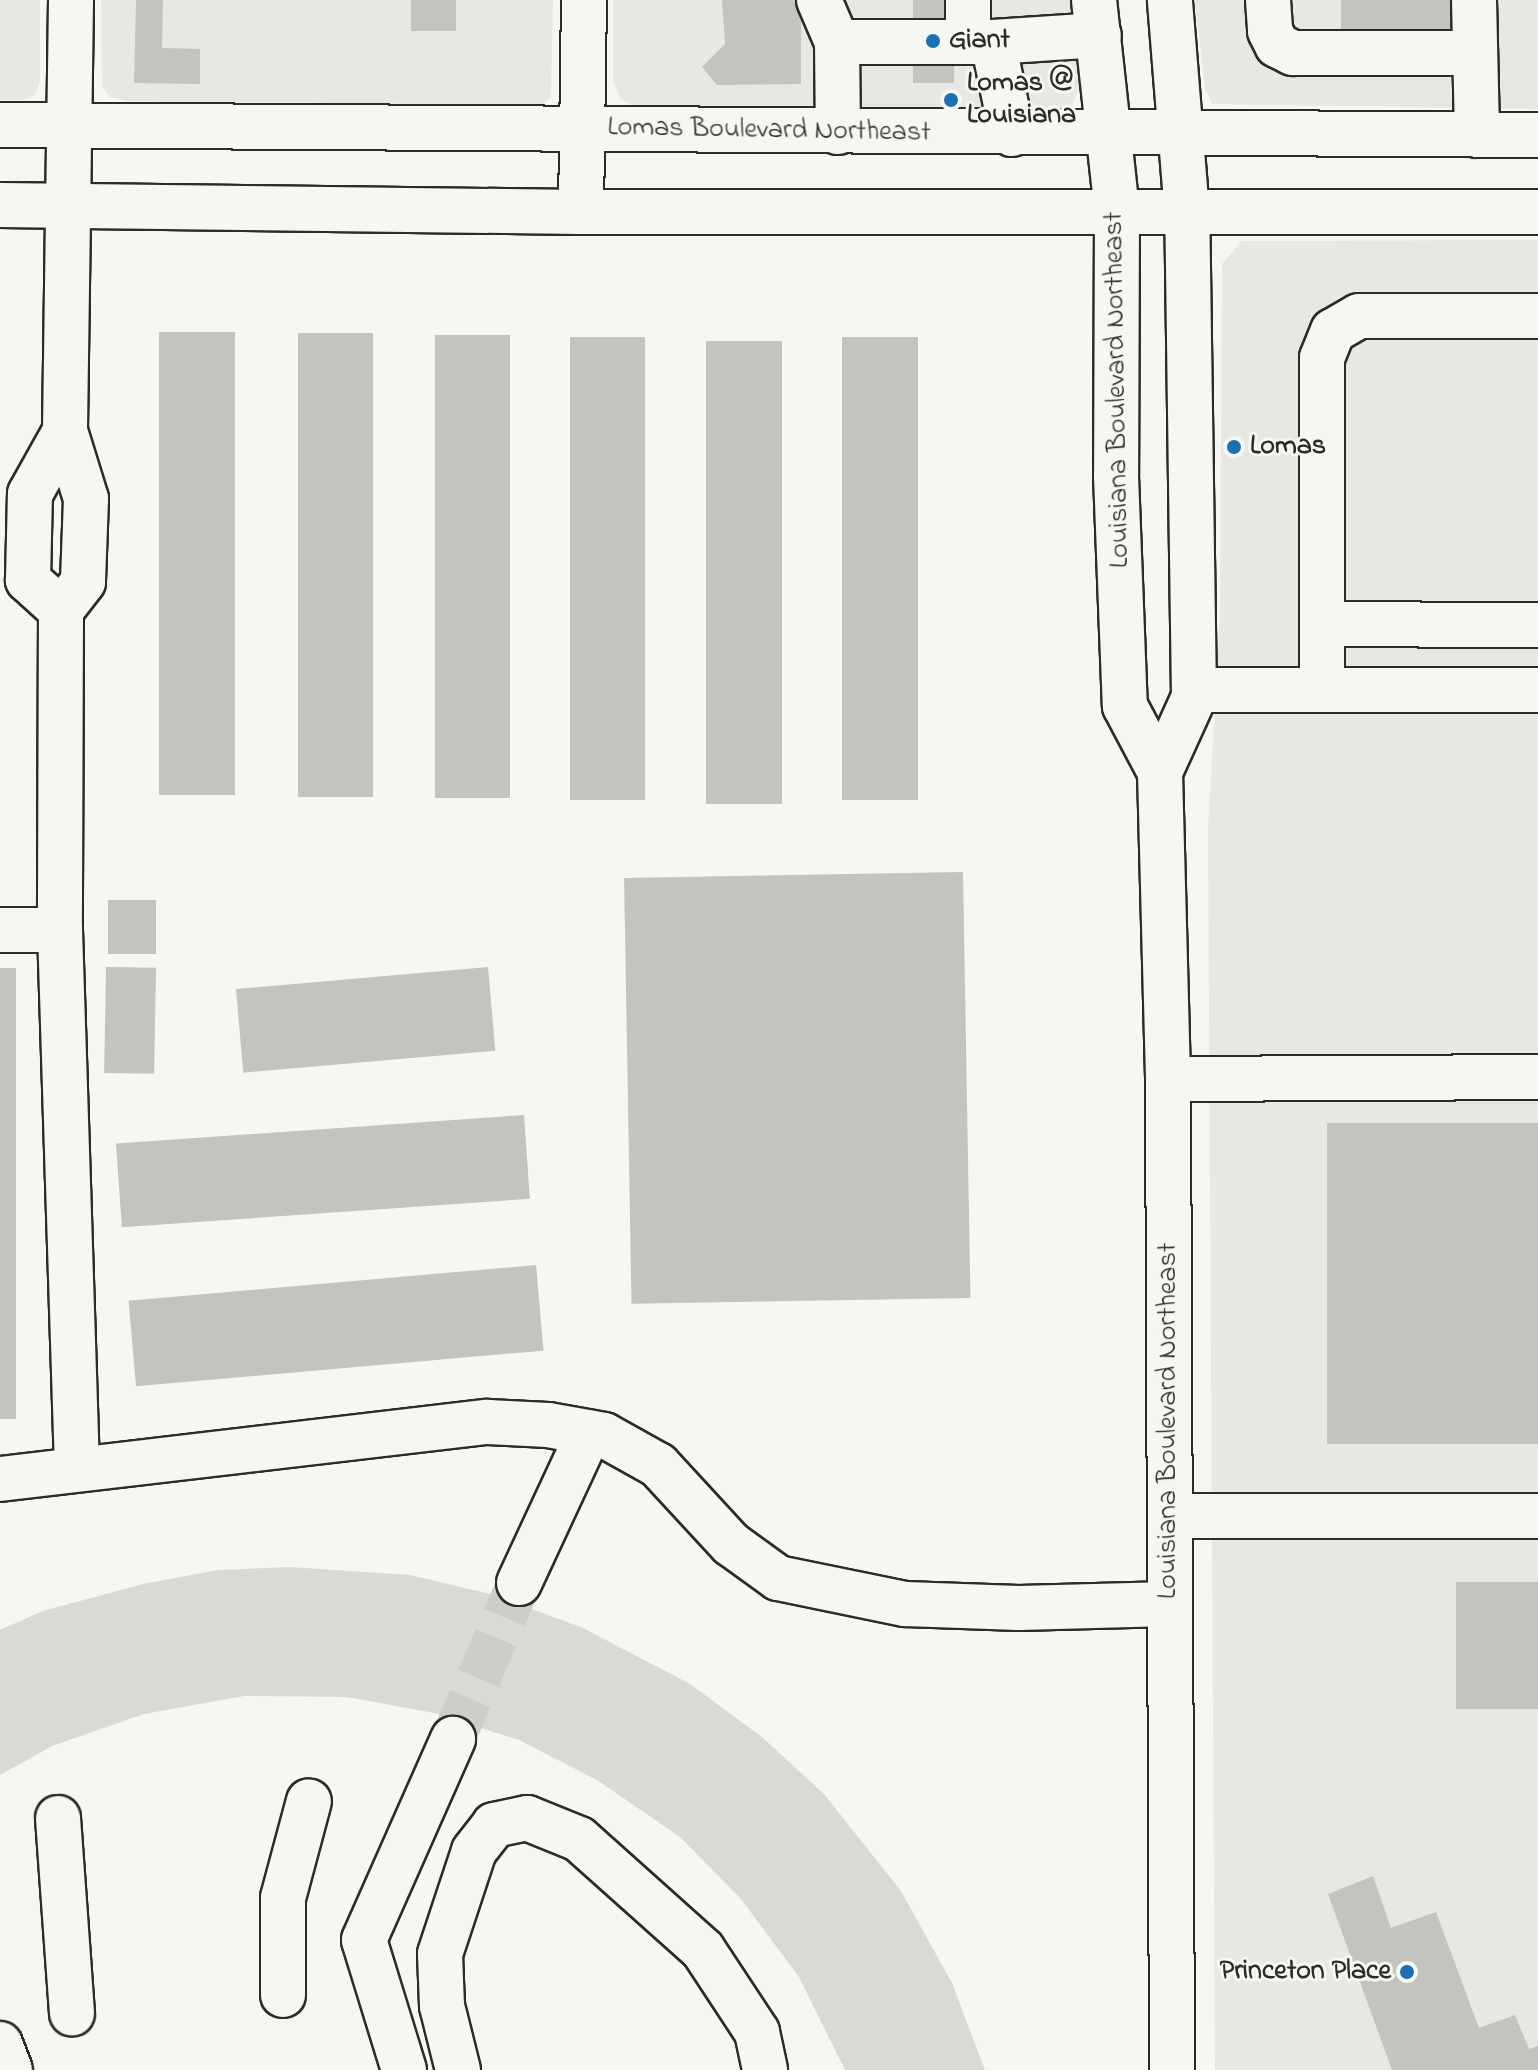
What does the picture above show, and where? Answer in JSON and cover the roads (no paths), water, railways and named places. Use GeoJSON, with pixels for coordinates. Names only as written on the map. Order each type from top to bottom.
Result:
{"type":"FeatureCollection","features":[{"type":"Feature","properties":{"kind":"main road"},"geometry":{"type":"LineString","coordinates":[[71,0],[65,431],[30,494],[28,580],[61,610],[60,930],[77,1469]]}},
{"type":"Feature","properties":{"kind":"main road"},"geometry":{"type":"LineString","coordinates":[[581,212],[584,0]]}},
{"type":"Feature","properties":{"kind":"main road"},"geometry":{"type":"LineString","coordinates":[[819,0],[837,42],[838,132]]}},
{"type":"Feature","properties":{"kind":"main road","name":"Louisiana Boulevard Northeast"},"geometry":{"type":"LineString","coordinates":[[1160,772],[1192,709],[1194,690],[1187,213],[1170,0]]}},
{"type":"Feature","properties":{"kind":"main road"},"geometry":{"type":"LineString","coordinates":[[1268,0],[1270,31],[1277,45],[1293,53],[1475,53]]}},
{"type":"Feature","properties":{"kind":"main road"},"geometry":{"type":"LineString","coordinates":[[1474,0],[1477,135]]}},
{"type":"Feature","properties":{"kind":"main road"},"geometry":{"type":"LineString","coordinates":[[837,42],[1096,17]]}},
{"type":"Feature","properties":{"kind":"main road","name":"Louisiana Boulevard Northeast"},"geometry":{"type":"LineString","coordinates":[[1096,17],[1117,213],[1116,476],[1125,706],[1160,772],[1168,1079],[1172,2070]]}},
{"type":"Feature","properties":{"kind":"main road"},"geometry":{"type":"LineString","coordinates":[[976,28],[1012,134]]}},
{"type":"Feature","properties":{"kind":"main road","name":"Lomas Boulevard Northeast"},"geometry":{"type":"LineString","coordinates":[[0,125],[1111,135],[1538,135]]}},
{"type":"Feature","properties":{"kind":"main road"},"geometry":{"type":"LineString","coordinates":[[0,205],[581,212],[1538,212]]}},
{"type":"Feature","properties":{"kind":"main road"},"geometry":{"type":"LineString","coordinates":[[1322,690],[1322,358],[1333,331],[1359,316],[1538,316]]}},
{"type":"Feature","properties":{"kind":"main road"},"geometry":{"type":"LineString","coordinates":[[1322,624],[1538,625]]}},
{"type":"Feature","properties":{"kind":"main road"},"geometry":{"type":"LineString","coordinates":[[1194,690],[1538,690]]}},
{"type":"Feature","properties":{"kind":"main road"},"geometry":{"type":"LineString","coordinates":[[0,930],[60,930]]}},
{"type":"Feature","properties":{"kind":"main road"},"geometry":{"type":"LineString","coordinates":[[1168,1079],[1538,1077]]}},
{"type":"Feature","properties":{"kind":"main road"},"geometry":{"type":"LineString","coordinates":[[0,1479],[488,1422],[589,1432],[658,1465],[731,1544],[778,1578],[905,1604],[1170,1604]]}},
{"type":"Feature","properties":{"kind":"main road"},"geometry":{"type":"LineString","coordinates":[[519,1583],[589,1432]]}},
{"type":"Feature","properties":{"kind":"main road"},"geometry":{"type":"LineString","coordinates":[[1170,1516],[1538,1516]]}},
{"type":"Feature","properties":{"kind":"main road"},"geometry":{"type":"LineString","coordinates":[[404,2070],[364,1940],[453,1739]]}},
{"type":"Feature","properties":{"kind":"main road"},"geometry":{"type":"LineString","coordinates":[[283,1995],[283,1898],[309,1801]]}},
{"type":"Feature","properties":{"kind":"main road"},"geometry":{"type":"LineString","coordinates":[[58,1818],[72,2013]]}},
{"type":"Feature","properties":{"kind":"main road"},"geometry":{"type":"LineString","coordinates":[[458,2070],[442,2006],[440,1954],[474,1851],[494,1825],[527,1818],[579,1839],[692,1940],[757,2032],[765,2070]]}},
{"type":"Feature","properties":{"kind":"main road"},"geometry":{"type":"LineString","coordinates":[[0,2044],[10,2070]]}},
{"type":"Feature","properties":{"kind":"tunnel"},"geometry":{"type":"LineString","coordinates":[[453,1739],[519,1583]]}},
{"type":"Feature","properties":{"kind":"place","name":"Giant"},"geometry":{"type":"Point","coordinates":[933,41]}},
{"type":"Feature","properties":{"kind":"place","name":"Lomas @ Louisiana"},"geometry":{"type":"Point","coordinates":[951,100]}},
{"type":"Feature","properties":{"kind":"place","name":"Lomas"},"geometry":{"type":"Point","coordinates":[1234,447]}},
{"type":"Feature","properties":{"kind":"place","name":"Princeton Place"},"geometry":{"type":"Point","coordinates":[1407,1972]}}]}
